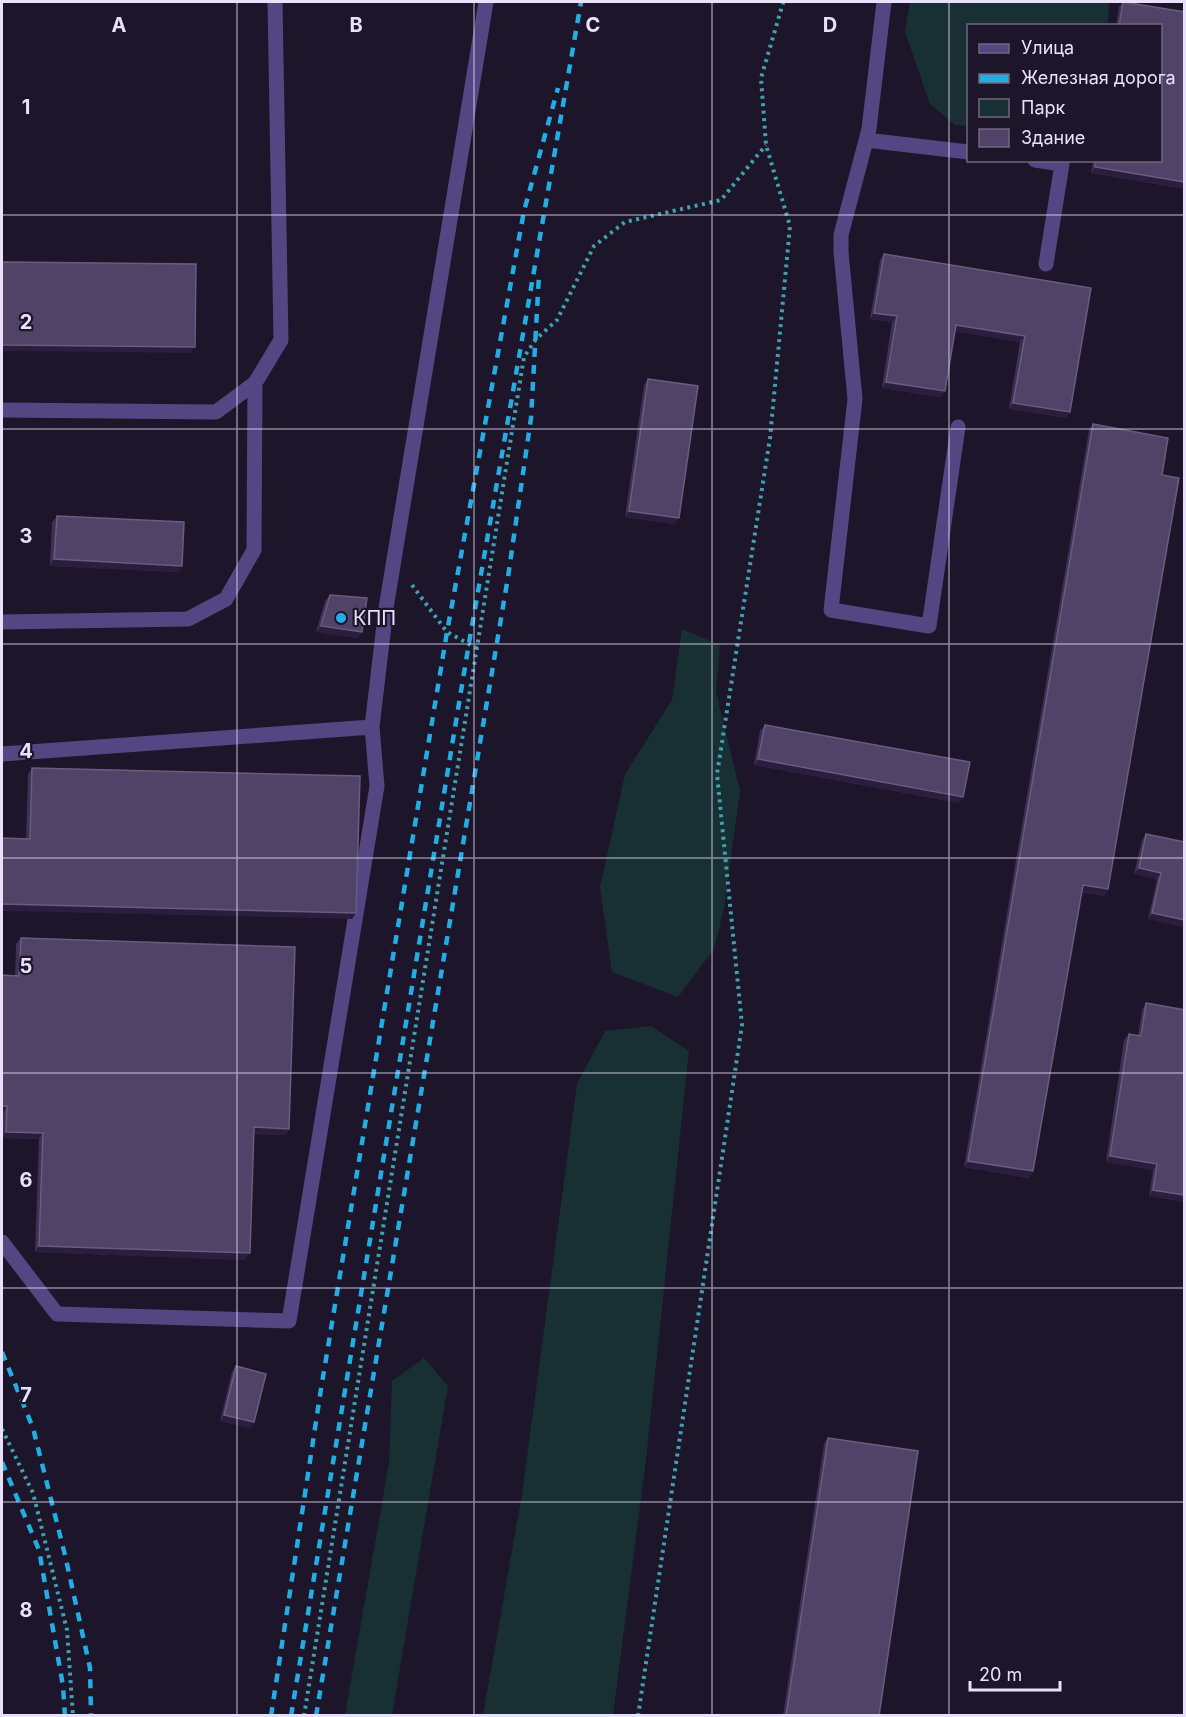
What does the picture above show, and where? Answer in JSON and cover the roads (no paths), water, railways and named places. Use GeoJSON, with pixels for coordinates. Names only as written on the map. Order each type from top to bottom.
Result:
{"type":"FeatureCollection","features":[{"type":"Feature","properties":{"kind":"lane"},"geometry":{"type":"LineString","coordinates":[[2,410],[216,412],[255,383],[281,340],[275,2]]}},
{"type":"Feature","properties":{"kind":"lane"},"geometry":{"type":"LineString","coordinates":[[2,1242],[57,1314],[289,1321],[377,786],[372,727],[386,609],[486,2]]}},
{"type":"Feature","properties":{"kind":"lane"},"geometry":{"type":"LineString","coordinates":[[884,2],[866,140],[841,235],[855,399],[831,610],[929,626],[958,427]]}},
{"type":"Feature","properties":{"kind":"lane"},"geometry":{"type":"LineString","coordinates":[[866,140],[967,152]]}},
{"type":"Feature","properties":{"kind":"lane"},"geometry":{"type":"LineString","coordinates":[[1046,264],[1062,164],[1048,162]]}},
{"type":"Feature","properties":{"kind":"lane"},"geometry":{"type":"LineString","coordinates":[[2,622],[188,619],[226,599],[254,550],[255,383]]}},
{"type":"Feature","properties":{"kind":"lane"},"geometry":{"type":"LineString","coordinates":[[2,754],[372,727]]}},
{"type":"Feature","properties":{"kind":"railway"},"geometry":{"type":"LineString","coordinates":[[291,1716],[469,643],[581,2]]}},
{"type":"Feature","properties":{"kind":"railway"},"geometry":{"type":"LineString","coordinates":[[271,1716],[321,1389],[447,632],[524,211],[558,88]]}},
{"type":"Feature","properties":{"kind":"railway"},"geometry":{"type":"LineString","coordinates":[[316,1716],[508,577],[531,418],[539,275]]}},
{"type":"Feature","properties":{"kind":"railway"},"geometry":{"type":"LineString","coordinates":[[2,1352],[33,1428],[65,1555],[90,1668],[91,1716]]}},
{"type":"Feature","properties":{"kind":"railway"},"geometry":{"type":"LineString","coordinates":[[2,1462],[39,1550],[63,1686],[65,1716]]}},
{"type":"Feature","properties":{"kind":"place","name":"КПП"},"geometry":{"type":"Point","coordinates":[341,618]}}]}
